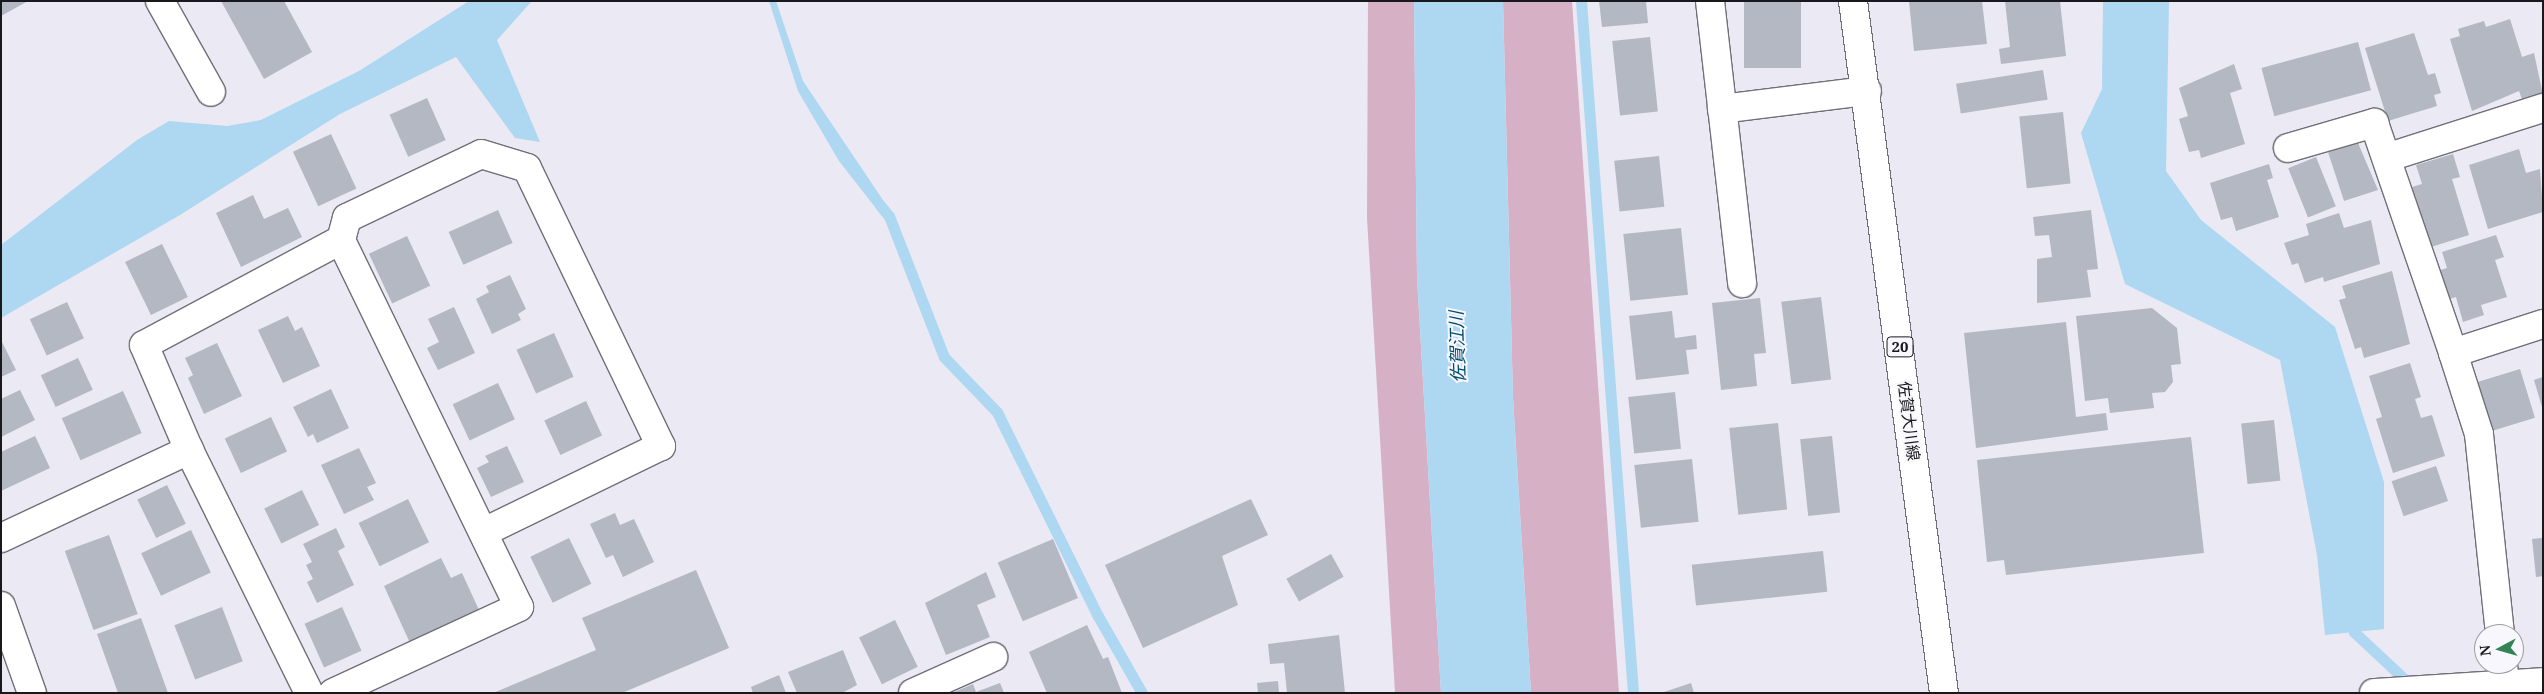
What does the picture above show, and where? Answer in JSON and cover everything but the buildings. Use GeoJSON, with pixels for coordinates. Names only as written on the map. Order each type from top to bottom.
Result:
{"type":"FeatureCollection","features":[{"type":"Feature","properties":{"kind":"street"},"geometry":{"type":"LineString","coordinates":[[160,1],[211,92]]}},
{"type":"Feature","properties":{"kind":"street"},"geometry":{"type":"LineString","coordinates":[[1710,1],[1742,283]]}},
{"type":"Feature","properties":{"kind":"street","name":"佐賀大川線"},"geometry":{"type":"LineString","coordinates":[[1853,1],[1944,693]]}},
{"type":"Feature","properties":{"kind":"street"},"geometry":{"type":"LineString","coordinates":[[1722,109],[1866,91]]}},
{"type":"Feature","properties":{"kind":"street"},"geometry":{"type":"LineString","coordinates":[[2389,157],[2543,108]]}},
{"type":"Feature","properties":{"kind":"street"},"geometry":{"type":"LineString","coordinates":[[2288,148],[2374,123],[2389,157],[2479,434],[2499,624]]}},
{"type":"Feature","properties":{"kind":"street"},"geometry":{"type":"LineString","coordinates":[[333,693],[519,607],[341,240],[347,218],[481,154],[527,168],[661,446],[484,532]]}},
{"type":"Feature","properties":{"kind":"street"},"geometry":{"type":"LineString","coordinates":[[309,693],[189,450],[144,345],[341,240]]}},
{"type":"Feature","properties":{"kind":"street"},"geometry":{"type":"LineString","coordinates":[[2453,352],[2543,324]]}},
{"type":"Feature","properties":{"kind":"street"},"geometry":{"type":"LineString","coordinates":[[1,538],[189,450]]}},
{"type":"Feature","properties":{"kind":"street"},"geometry":{"type":"LineString","coordinates":[[1,606],[32,693]]}},
{"type":"Feature","properties":{"kind":"street"},"geometry":{"type":"LineString","coordinates":[[913,693],[993,657]]}},
{"type":"Feature","properties":{"kind":"street"},"geometry":{"type":"LineString","coordinates":[[2379,692],[2457,687],[2504,675],[2543,682]]}},
{"type":"Feature","properties":{"kind":"shaded area"},"geometry":{"type":"Polygon","coordinates":[[[1368,1],[1414,1],[1417,277],[1441,693],[1395,693],[1367,218],[1368,1]]]}},
{"type":"Feature","properties":{"kind":"shaded area"},"geometry":{"type":"Polygon","coordinates":[[[1503,1],[1572,1],[1619,693],[1531,693],[1513,398],[1503,1]]]}},
{"type":"Feature","properties":{"kind":"water"},"geometry":{"type":"Polygon","coordinates":[[[469,1],[532,1],[497,40],[540,142],[515,138],[456,57],[340,114],[180,215],[1,318],[1,245],[137,140],[169,121],[227,126],[261,120],[359,71],[469,1]]]}},
{"type":"Feature","properties":{"kind":"water"},"geometry":{"type":"Polygon","coordinates":[[[769,1],[776,1],[803,81],[893,215],[882,216],[839,161],[798,91],[769,1]]]}},
{"type":"Feature","properties":{"kind":"water","name":"佐賀江川"},"geometry":{"type":"Polygon","coordinates":[[[1414,1],[1503,1],[1513,398],[1531,693],[1441,693],[1417,277],[1414,1]]]}},
{"type":"Feature","properties":{"kind":"water"},"geometry":{"type":"Polygon","coordinates":[[[2103,1],[2169,1],[2166,171],[2201,220],[2335,327],[2384,482],[2384,629],[2325,635],[2317,555],[2280,360],[2125,284],[2081,133],[2102,89],[2103,1]]]}},
{"type":"Feature","properties":{"kind":"waterway"},"geometry":{"type":"LineString","coordinates":[[1581,1],[1633,693]]}},
{"type":"Feature","properties":{"kind":"waterway"},"geometry":{"type":"LineString","coordinates":[[880,205],[889,216],[944,357],[997,412],[1098,616],[1142,693]]}},
{"type":"Feature","properties":{"kind":"waterway"},"geometry":{"type":"LineString","coordinates":[[2352,618],[2354,632],[2414,688]]}}]}
